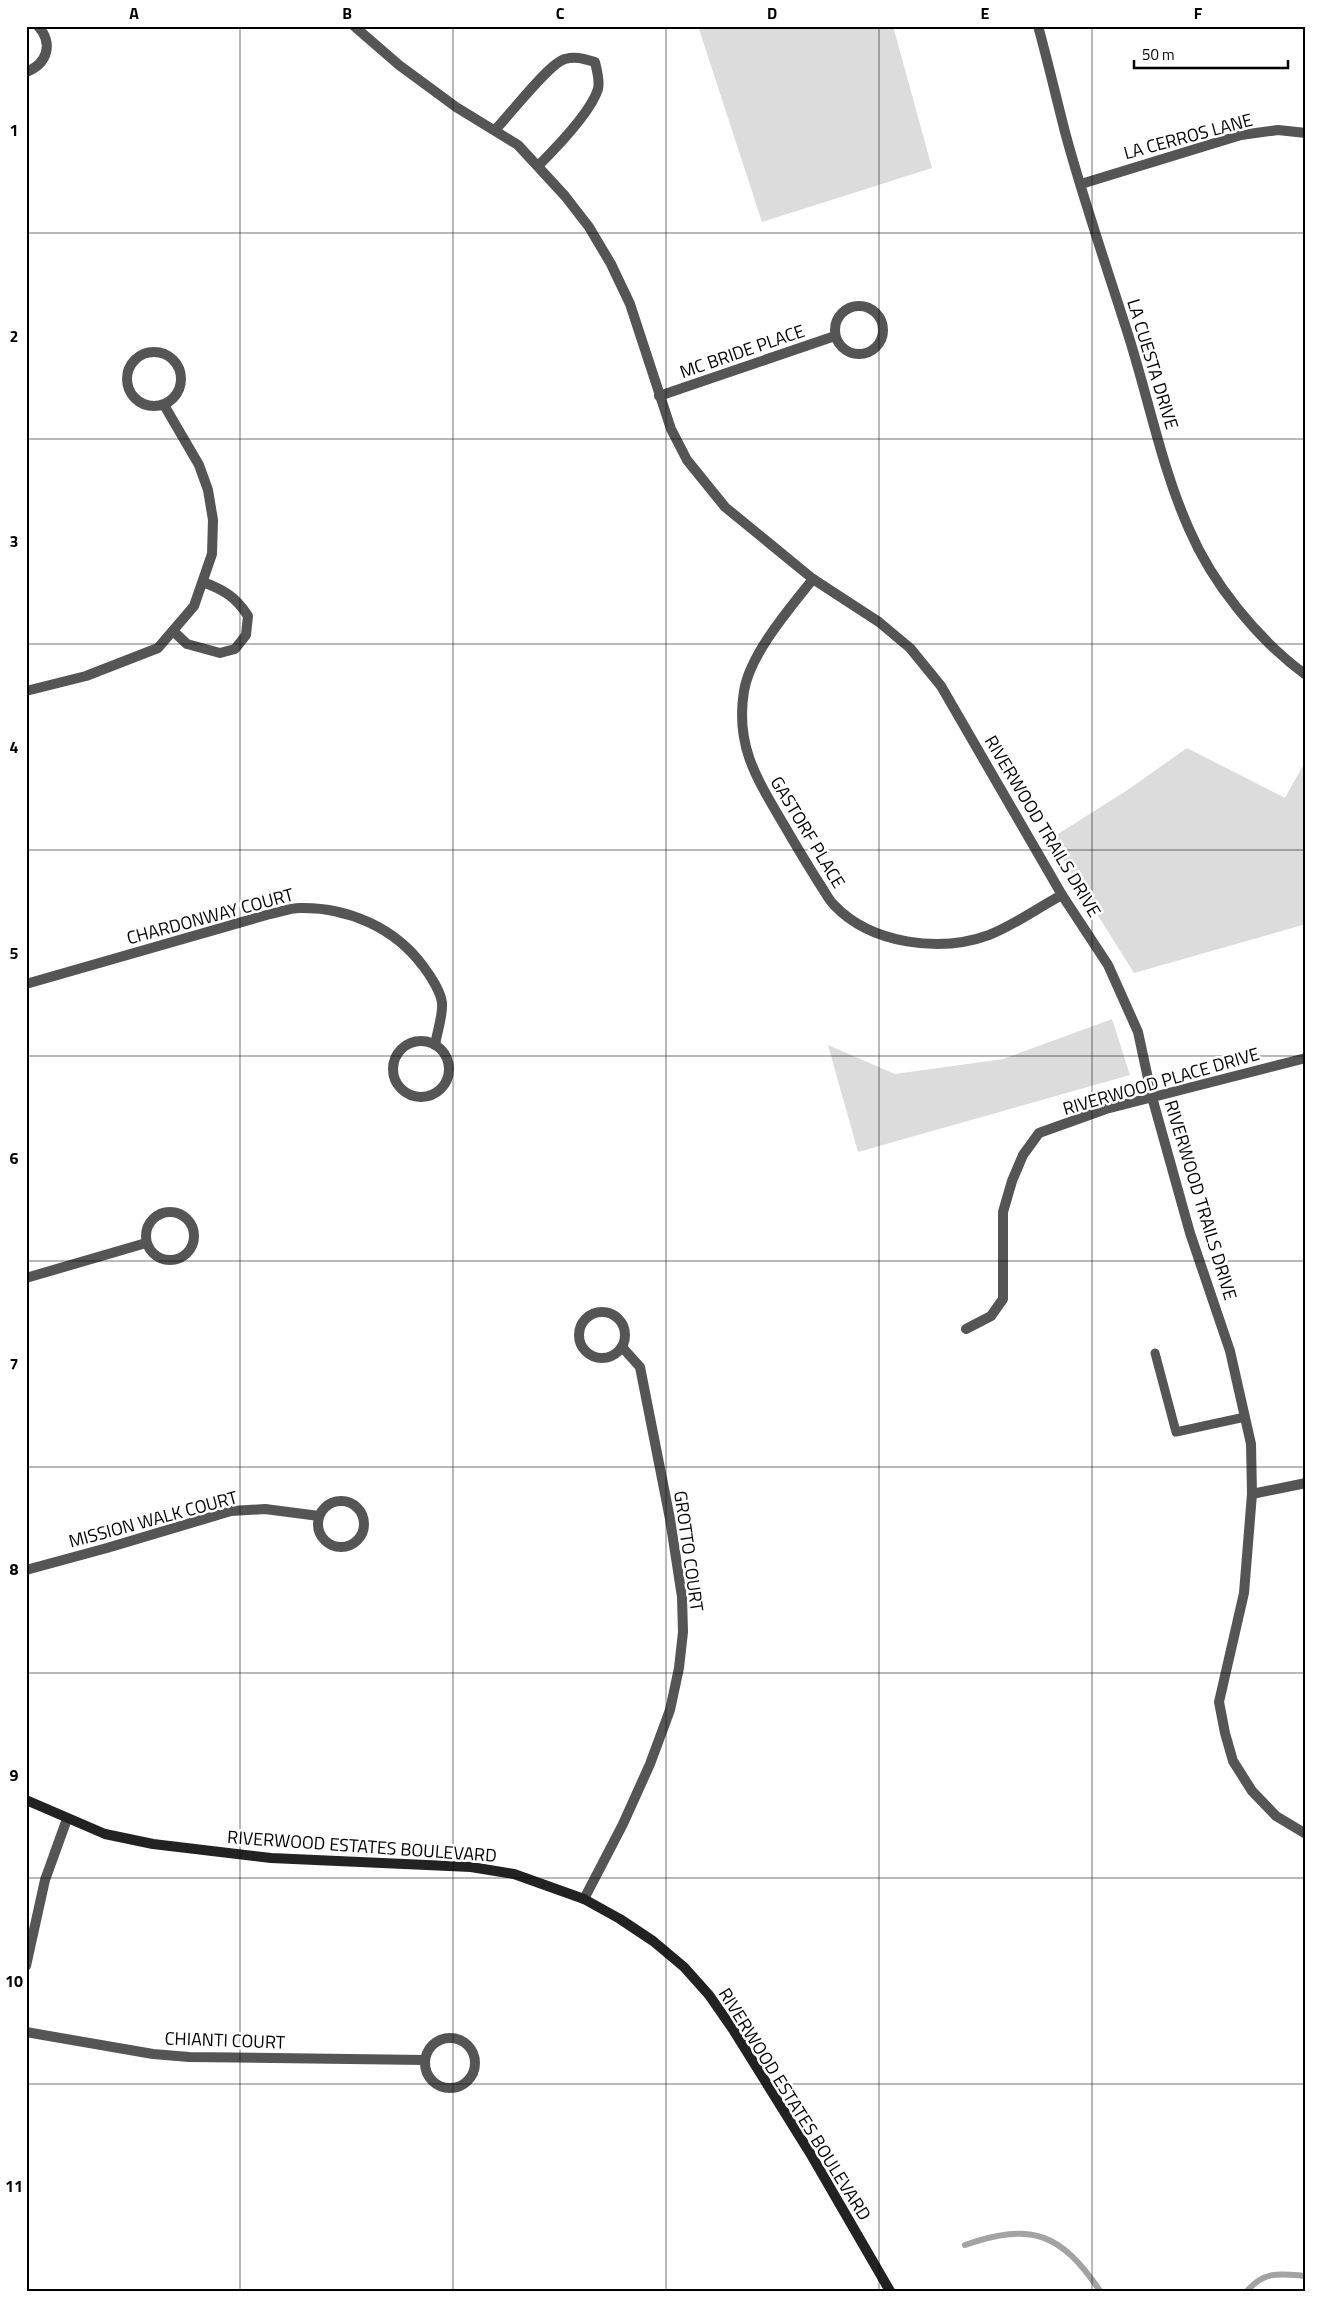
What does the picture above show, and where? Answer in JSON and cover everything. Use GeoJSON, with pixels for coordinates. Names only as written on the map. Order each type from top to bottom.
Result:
{"type":"FeatureCollection","features":[{"type":"Feature","properties":{"kind":"street"},"geometry":{"type":"LineString","coordinates":[[26,72],[35,68],[43,61],[47,52],[47,42],[38,26]]}},
{"type":"Feature","properties":{"kind":"street","name":"RIVERWOOD TRAILS DRIVE"},"geometry":{"type":"LineString","coordinates":[[354,26],[399,65],[448,102],[518,145],[565,196],[589,227],[611,264],[630,304],[671,429],[687,460],[725,507],[813,579],[879,622],[910,648],[941,686],[1062,895],[1108,965],[1138,1032],[1152,1097],[1190,1233],[1230,1351],[1251,1444],[1252,1494],[1244,1593],[1219,1702],[1233,1761],[1252,1791],[1276,1816],[1306,1834]]}},
{"type":"Feature","properties":{"kind":"street","name":"LA CUESTA DRIVE"},"geometry":{"type":"LineString","coordinates":[[1038,26],[1081,184],[1127,331],[1171,482],[1189,530],[1208,566],[1232,601],[1268,641],[1306,675]]}},
{"type":"Feature","properties":{"kind":"street"},"geometry":{"type":"LineString","coordinates":[[495,130],[548,72],[563,59],[580,57],[595,62],[599,79],[598,90],[577,122],[538,166]]}},
{"type":"Feature","properties":{"kind":"street","name":"LA CERROS LANE"},"geometry":{"type":"LineString","coordinates":[[1081,184],[1241,135],[1278,130],[1306,133]]}},
{"type":"Feature","properties":{"kind":"street"},"geometry":{"type":"LineString","coordinates":[[853,306],[871,309],[878,315],[883,324],[883,334],[880,343],[874,350],[865,354],[847,351],[839,345],[835,336],[834,327],[838,318],[844,310],[853,306]]}},
{"type":"Feature","properties":{"kind":"street","name":"MC BRIDE PLACE"},"geometry":{"type":"LineString","coordinates":[[659,396],[835,336]]}},
{"type":"Feature","properties":{"kind":"street"},"geometry":{"type":"LineString","coordinates":[[155,352],[166,354],[180,370],[182,380],[179,391],[173,400],[164,405],[153,406],[143,404],[134,398],[129,389],[127,378],[129,368],[136,359],[145,354],[155,352]]}},
{"type":"Feature","properties":{"kind":"street"},"geometry":{"type":"LineString","coordinates":[[26,691],[86,676],[158,648],[194,606],[212,554],[213,520],[208,490],[199,465],[164,405]]}},
{"type":"Feature","properties":{"kind":"street","name":"GASTORF PLACE"},"geometry":{"type":"LineString","coordinates":[[813,579],[773,631],[754,663],[744,690],[744,746],[755,776],[803,858],[833,904],[859,925],[888,936],[917,943],[955,943],[990,934],[1062,895]]}},
{"type":"Feature","properties":{"kind":"street"},"geometry":{"type":"LineString","coordinates":[[173,631],[187,644],[220,653],[235,649],[246,635],[248,616],[239,601],[220,588],[203,582]]}},
{"type":"Feature","properties":{"kind":"street","name":"CHARDONWAY COURT"},"geometry":{"type":"LineString","coordinates":[[26,984],[262,916],[298,908],[324,909],[350,915],[374,924],[396,936],[412,952],[430,975],[442,1002],[435,1045]]}},
{"type":"Feature","properties":{"kind":"street"},"geometry":{"type":"LineString","coordinates":[[424,1041],[435,1045],[443,1052],[448,1062],[449,1073],[445,1084],[438,1092],[428,1097],[406,1094],[398,1086],[393,1076],[393,1065],[396,1055],[404,1046],[413,1042],[424,1041]]}},
{"type":"Feature","properties":{"kind":"street","name":"RIVERWOOD PLACE DRIVE"},"geometry":{"type":"LineString","coordinates":[[966,1329],[991,1316],[1003,1299],[1003,1212],[1012,1181],[1023,1156],[1039,1133],[1106,1109],[1306,1059]]}},
{"type":"Feature","properties":{"kind":"street"},"geometry":{"type":"LineString","coordinates":[[172,1212],[181,1215],[189,1221],[193,1229],[194,1239],[191,1248],[177,1260],[167,1261],[158,1258],[151,1252],[146,1243],[148,1225],[154,1217],[163,1213],[172,1212]]}},
{"type":"Feature","properties":{"kind":"street"},"geometry":{"type":"LineString","coordinates":[[26,1278],[146,1243]]}},
{"type":"Feature","properties":{"kind":"street"},"geometry":{"type":"LineString","coordinates":[[598,1312],[607,1312],[615,1316],[622,1322],[625,1330],[622,1348],[615,1354],[607,1357],[598,1357],[590,1354],[583,1347],[580,1339],[580,1330],[583,1322],[598,1312]]}},
{"type":"Feature","properties":{"kind":"street","name":"GROTTO COURT"},"geometry":{"type":"LineString","coordinates":[[584,1899],[623,1824],[650,1764],[670,1710],[679,1668],[683,1632],[682,1597],[672,1529],[640,1367],[622,1348]]}},
{"type":"Feature","properties":{"kind":"street"},"geometry":{"type":"LineString","coordinates":[[1252,1494],[1306,1483]]}},
{"type":"Feature","properties":{"kind":"street"},"geometry":{"type":"LineString","coordinates":[[340,1501],[349,1503],[356,1507],[362,1515],[363,1532],[358,1540],[351,1545],[333,1546],[325,1542],[320,1534],[318,1526],[319,1516],[331,1503],[340,1501]]}},
{"type":"Feature","properties":{"kind":"street","name":"MISSION WALK COURT"},"geometry":{"type":"LineString","coordinates":[[26,1570],[108,1548],[231,1511],[265,1508],[319,1516]]}},
{"type":"Feature","properties":{"kind":"street","name":"RIVERWOOD ESTATES BOULEVARD"},"geometry":{"type":"LineString","coordinates":[[26,1800],[105,1834],[153,1844],[271,1858],[471,1867],[514,1874],[584,1899],[620,1919],[653,1941],[684,1967],[709,1995],[734,2031],[810,2153],[890,2291]]}},
{"type":"Feature","properties":{"kind":"street"},"geometry":{"type":"LineString","coordinates":[[26,1966],[45,1880],[68,1819]]}},
{"type":"Feature","properties":{"kind":"street","name":"CHIANTI COURT"},"geometry":{"type":"LineString","coordinates":[[26,2032],[153,2054],[189,2057],[425,2060]]}},
{"type":"Feature","properties":{"kind":"street"},"geometry":{"type":"LineString","coordinates":[[443,2038],[453,2038],[462,2041],[470,2048],[474,2056],[475,2066],[472,2075],[466,2083],[457,2087],[447,2088],[430,2078],[426,2070],[425,2060],[428,2050],[435,2043],[443,2038]]}},
{"type":"Feature","properties":{"kind":"lane"},"geometry":{"type":"LineString","coordinates":[[1156,1354],[1176,1432],[1245,1417]]}},
{"type":"Feature","properties":{"kind":"shaded area"},"geometry":{"type":"Polygon","coordinates":[[[698,26],[893,26],[932,168],[762,222],[698,26]]]}},
{"type":"Feature","properties":{"kind":"shaded area"},"geometry":{"type":"Polygon","coordinates":[[[1187,748],[1285,798],[1306,760],[1306,924],[1134,973],[1050,839],[1126,791],[1187,748]]]}},
{"type":"Feature","properties":{"kind":"shaded area"},"geometry":{"type":"Polygon","coordinates":[[[1112,1019],[1130,1075],[858,1152],[828,1045],[895,1074],[1003,1059],[1112,1019]]]}},
{"type":"Feature","properties":{"kind":"waterway"},"geometry":{"type":"LineString","coordinates":[[965,2245],[1009,2234],[1027,2234],[1043,2238],[1058,2245],[1072,2256],[1086,2271],[1100,2291]]}},
{"type":"Feature","properties":{"kind":"waterway"},"geometry":{"type":"LineString","coordinates":[[1247,2291],[1267,2276],[1281,2274],[1306,2276]]}}]}
